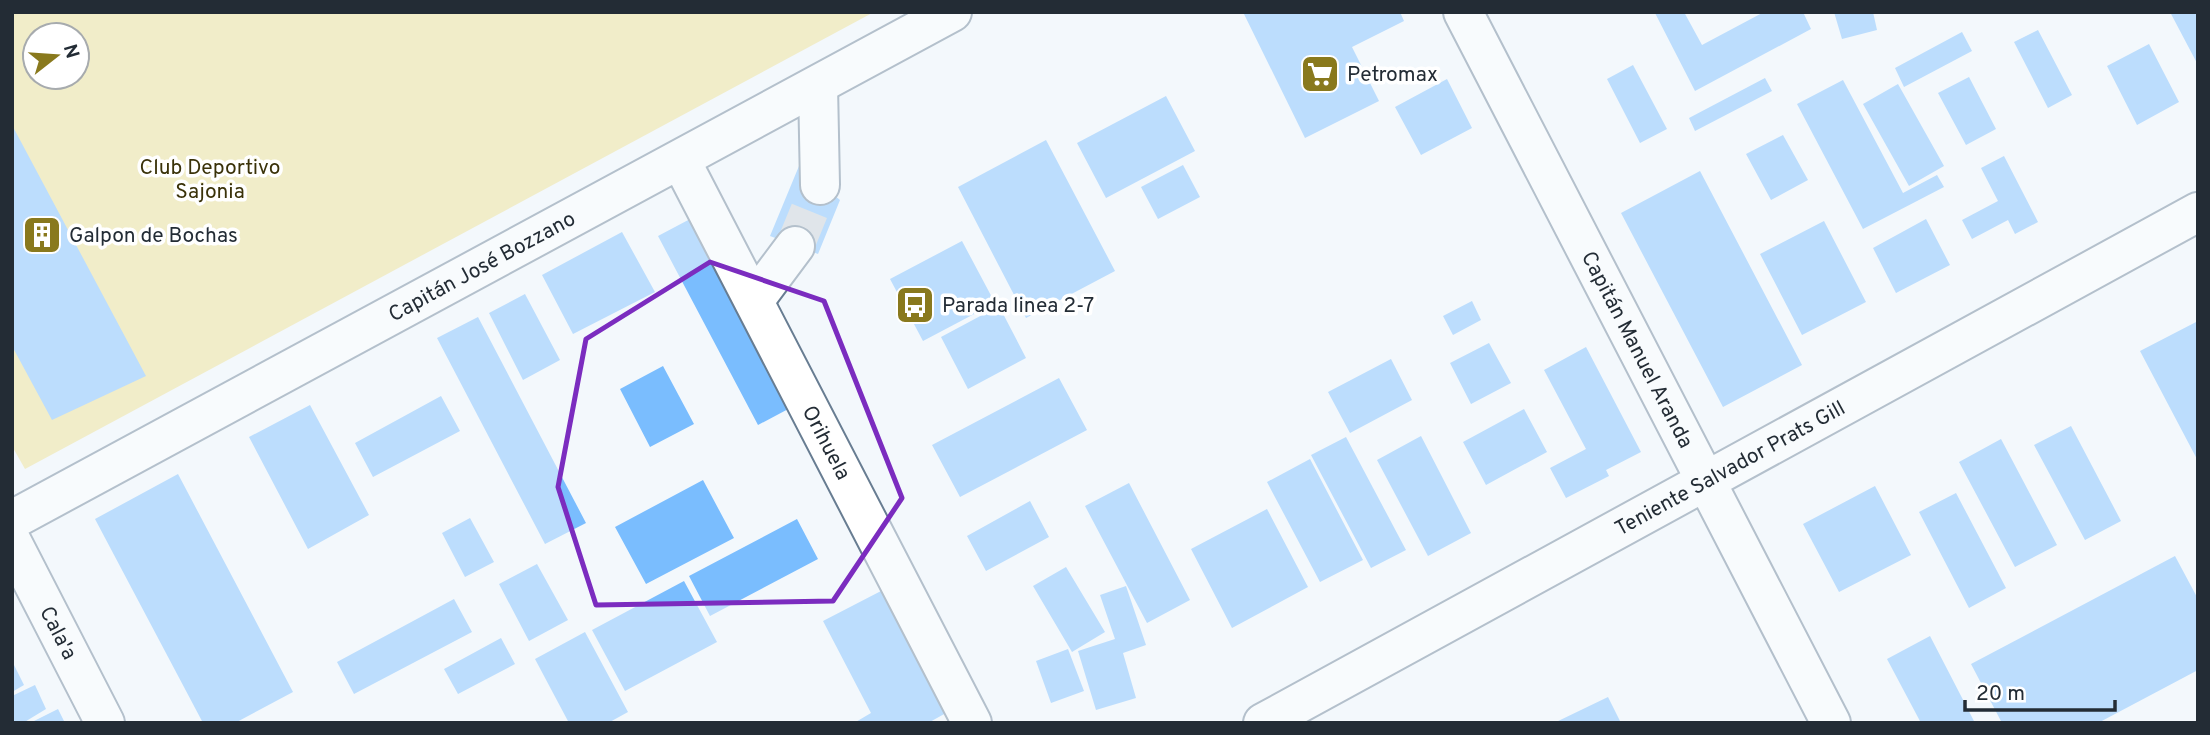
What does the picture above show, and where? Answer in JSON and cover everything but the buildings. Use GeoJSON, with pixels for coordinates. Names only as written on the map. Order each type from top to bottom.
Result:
{"type":"FeatureCollection","features":[{"type":"Feature","properties":{"kind":"street","name":"Capitán José Bozzano"},"geometry":{"type":"LineString","coordinates":[[12,520],[681,161],[952,12]]}},
{"type":"Feature","properties":{"kind":"street","name":"Capitán Manuel Aranda"},"geometry":{"type":"LineString","coordinates":[[1463,12],[1831,723]]}},
{"type":"Feature","properties":{"kind":"street"},"geometry":{"type":"LineString","coordinates":[[818,86],[820,185]]}},
{"type":"Feature","properties":{"kind":"street","name":"Orihuela"},"geometry":{"type":"LineString","coordinates":[[681,161],[972,723]]}},
{"type":"Feature","properties":{"kind":"street","name":"Teniente Salvador Prats Gill"},"geometry":{"type":"LineString","coordinates":[[1263,723],[1704,479],[2198,212]]}},
{"type":"Feature","properties":{"kind":"street"},"geometry":{"type":"LineString","coordinates":[[754,301],[795,246]]}},
{"type":"Feature","properties":{"kind":"street","name":"Cala'a"},"geometry":{"type":"LineString","coordinates":[[12,542],[104,723]]}},
{"type":"Feature","properties":{"kind":"highlighted area"},"geometry":{"type":"Polygon","coordinates":[[[710,262],[824,301],[902,498],[833,601],[596,605],[558,487],[586,339],[710,262]]]}},
{"type":"Feature","properties":{"kind":"green space","name":"Club Deportivo Sajonia"},"geometry":{"type":"Polygon","coordinates":[[[12,12],[874,12],[25,469],[12,446],[12,12]]]}},
{"type":"Feature","properties":{"kind":"tunnel"},"geometry":{"type":"LineString","coordinates":[[795,246],[820,185]]}},
{"type":"Feature","properties":{"kind":"place","name":"Petromax"},"geometry":{"type":"Point","coordinates":[1320,74]}},
{"type":"Feature","properties":{"kind":"place","name":"Galpon de Bochas"},"geometry":{"type":"Point","coordinates":[42,235]}},
{"type":"Feature","properties":{"kind":"place","name":"Parada linea 2-7"},"geometry":{"type":"Point","coordinates":[915,305]}}]}
